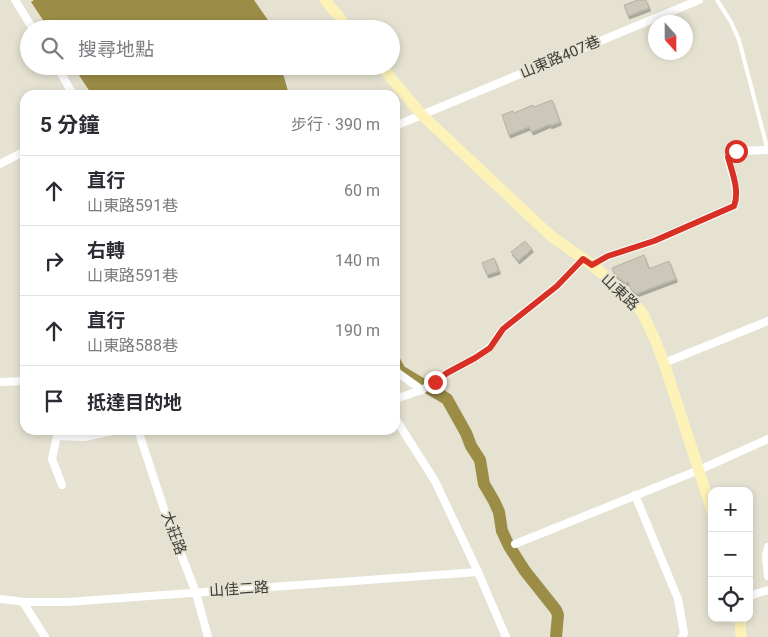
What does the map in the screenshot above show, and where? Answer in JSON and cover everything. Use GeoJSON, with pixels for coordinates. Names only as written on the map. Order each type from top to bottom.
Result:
{"type":"FeatureCollection","features":[{"type":"Feature","properties":{"kind":"street"},"geometry":{"type":"LineString","coordinates":[[15,0],[28,20]]}},
{"type":"Feature","properties":{"kind":"street"},"geometry":{"type":"LineString","coordinates":[[325,0],[342,20]]}},
{"type":"Feature","properties":{"kind":"street","name":"山東路407巷"},"geometry":{"type":"LineString","coordinates":[[400,124],[698,0]]}},
{"type":"Feature","properties":{"kind":"street"},"geometry":{"type":"LineString","coordinates":[[62,75],[70,90]]}},
{"type":"Feature","properties":{"kind":"street","name":"山東路"},"geometry":{"type":"LineString","coordinates":[[389,75],[422,115],[551,236],[587,262],[630,298],[643,314],[664,363],[708,498]]}},
{"type":"Feature","properties":{"kind":"street"},"geometry":{"type":"LineString","coordinates":[[400,397],[422,390],[490,348],[503,329],[587,262],[654,241],[734,206],[736,193],[728,157],[736,151],[768,150]]}},
{"type":"Feature","properties":{"kind":"street"},"geometry":{"type":"LineString","coordinates":[[0,164],[20,154]]}},
{"type":"Feature","properties":{"kind":"street"},"geometry":{"type":"LineString","coordinates":[[664,363],[768,321]]}},
{"type":"Feature","properties":{"kind":"street"},"geometry":{"type":"LineString","coordinates":[[400,374],[422,390]]}},
{"type":"Feature","properties":{"kind":"street"},"geometry":{"type":"LineString","coordinates":[[0,382],[20,381]]}},
{"type":"Feature","properties":{"kind":"street"},"geometry":{"type":"LineString","coordinates":[[400,426],[435,482],[478,572],[506,637]]}},
{"type":"Feature","properties":{"kind":"street"},"geometry":{"type":"LineString","coordinates":[[62,485],[52,458],[56,436],[84,437],[94,435]]}},
{"type":"Feature","properties":{"kind":"street","name":"大莊路"},"geometry":{"type":"LineString","coordinates":[[140,435],[166,515],[196,592],[208,637]]}},
{"type":"Feature","properties":{"kind":"street"},"geometry":{"type":"LineString","coordinates":[[515,544],[699,470],[768,439]]}},
{"type":"Feature","properties":{"kind":"street"},"geometry":{"type":"LineString","coordinates":[[635,495],[678,599],[684,633],[682,637]]}},
{"type":"Feature","properties":{"kind":"street"},"geometry":{"type":"LineString","coordinates":[[768,547],[766,556],[768,576]]}},
{"type":"Feature","properties":{"kind":"street","name":"山佳二路"},"geometry":{"type":"LineString","coordinates":[[2,600],[66,602],[478,572]]}},
{"type":"Feature","properties":{"kind":"street"},"geometry":{"type":"LineString","coordinates":[[753,595],[768,590]]}},
{"type":"Feature","properties":{"kind":"street"},"geometry":{"type":"LineString","coordinates":[[23,602],[45,637]]}},
{"type":"Feature","properties":{"kind":"street"},"geometry":{"type":"LineString","coordinates":[[740,622],[741,637]]}},
{"type":"Feature","properties":{"kind":"lane"},"geometry":{"type":"LineString","coordinates":[[718,0],[739,40],[754,92],[761,130],[768,150]]}},
{"type":"Feature","properties":{"kind":"shaded area"},"geometry":{"type":"Polygon","coordinates":[[[34,0],[254,0],[268,20],[43,20],[31,2],[34,0]]]}},
{"type":"Feature","properties":{"kind":"shaded area"},"geometry":{"type":"Polygon","coordinates":[[[79,75],[283,75],[288,90],[89,90],[79,75]]]}},
{"type":"Feature","properties":{"kind":"building"},"geometry":{"type":"Polygon","coordinates":[[[638,0],[646,0],[649,8],[628,16],[624,5],[638,0]]]}},
{"type":"Feature","properties":{"kind":"building"},"geometry":{"type":"Polygon","coordinates":[[[552,100],[560,122],[532,132],[529,127],[509,135],[502,115],[513,111],[514,113],[533,105],[534,107],[552,100]]]}},
{"type":"Feature","properties":{"kind":"building"},"geometry":{"type":"Polygon","coordinates":[[[525,241],[532,249],[518,261],[511,252],[525,241]]]}},
{"type":"Feature","properties":{"kind":"building"},"geometry":{"type":"Polygon","coordinates":[[[644,255],[649,269],[669,261],[676,279],[636,294],[628,282],[625,283],[615,275],[612,268],[644,255]]]}},
{"type":"Feature","properties":{"kind":"building"},"geometry":{"type":"Polygon","coordinates":[[[494,258],[499,271],[487,275],[482,263],[494,258]]]}},
{"type":"Feature","properties":{"kind":"waterway"},"geometry":{"type":"LineString","coordinates":[[400,371],[447,399],[480,460],[484,484],[499,512],[502,531],[509,546],[525,571],[556,610],[558,615],[556,637]]}},
{"type":"Feature","properties":{"kind":"route"},"geometry":{"type":"LineString","coordinates":[[435,382],[490,348],[503,329],[557,286],[583,259],[592,265],[608,256],[654,241],[734,206],[736,193],[728,157],[736,151]]}}]}
